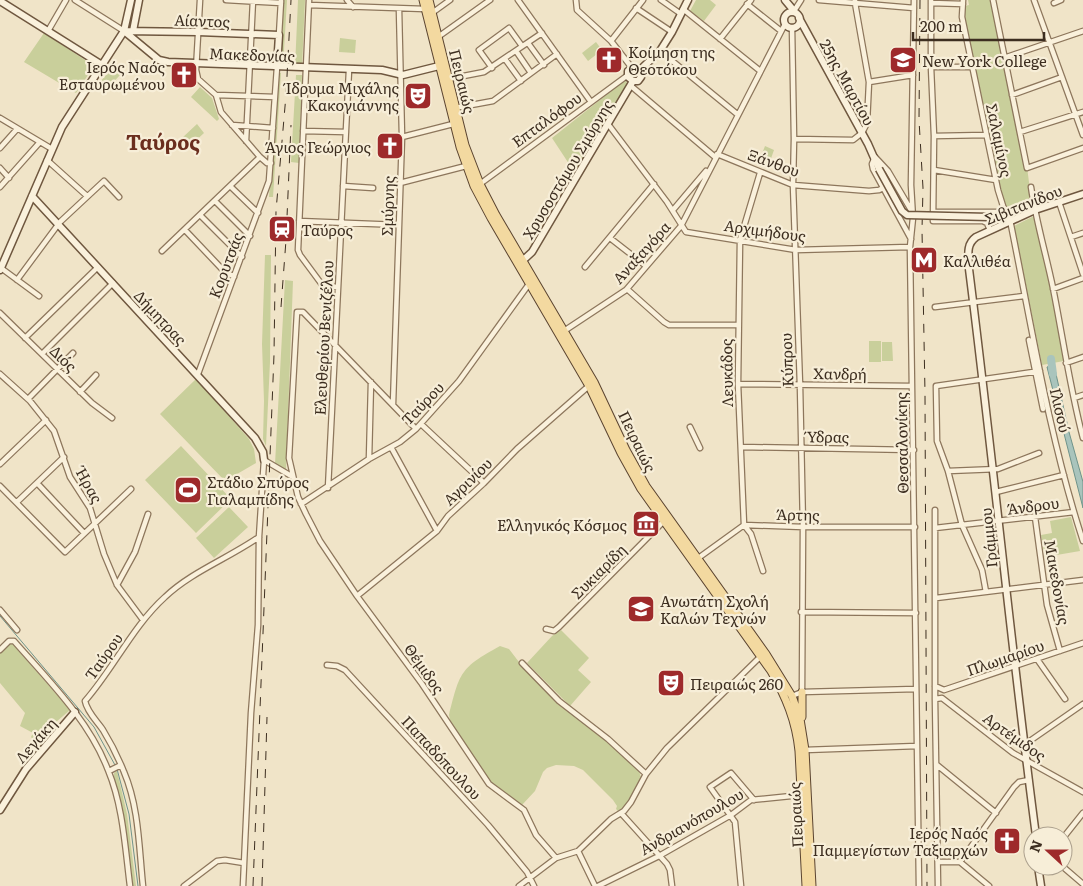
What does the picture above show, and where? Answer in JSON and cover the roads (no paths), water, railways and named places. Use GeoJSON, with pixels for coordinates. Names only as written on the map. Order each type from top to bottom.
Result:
{"type":"FeatureCollection","features":[{"type":"Feature","properties":{"kind":"main road","name":"Πειραιώς"},"geometry":{"type":"LineString","coordinates":[[423,0],[448,79],[465,145],[480,184],[521,263],[529,284],[591,384],[631,472],[663,522],[766,654],[788,694],[803,733],[812,886]]}},
{"type":"Feature","properties":{"kind":"main road","name":"Πειραιώς"},"geometry":{"type":"LineString","coordinates":[[429,0],[438,37],[453,124],[466,166],[491,218],[564,331],[642,479],[760,657],[788,694],[797,733],[806,886]]}},
{"type":"Feature","properties":{"kind":"main road"},"geometry":{"type":"LineString","coordinates":[[802,692],[803,733]]}},
{"type":"Feature","properties":{"kind":"street"},"geometry":{"type":"LineString","coordinates":[[48,31],[66,0]]}},
{"type":"Feature","properties":{"kind":"street","name":"Μακεδονίας"},"geometry":{"type":"LineString","coordinates":[[75,0],[124,31],[160,60],[196,64],[384,71],[401,75],[442,65]]}},
{"type":"Feature","properties":{"kind":"street"},"geometry":{"type":"LineString","coordinates":[[39,296],[1,269],[62,127],[124,31],[131,0]]}},
{"type":"Feature","properties":{"kind":"street"},"geometry":{"type":"LineString","coordinates":[[133,31],[139,0]]}},
{"type":"Feature","properties":{"kind":"street"},"geometry":{"type":"LineString","coordinates":[[200,0],[196,64],[197,77],[216,95],[221,112],[232,125],[260,157],[271,163]]}},
{"type":"Feature","properties":{"kind":"street"},"geometry":{"type":"LineString","coordinates":[[226,0],[281,1],[277,67]]}},
{"type":"Feature","properties":{"kind":"street"},"geometry":{"type":"LineString","coordinates":[[347,0],[353,7]]}},
{"type":"Feature","properties":{"kind":"street"},"geometry":{"type":"LineString","coordinates":[[432,13],[450,0]]}},
{"type":"Feature","properties":{"kind":"street"},"geometry":{"type":"LineString","coordinates":[[438,37],[490,0]]}},
{"type":"Feature","properties":{"kind":"street"},"geometry":{"type":"LineString","coordinates":[[518,0],[592,102]]}},
{"type":"Feature","properties":{"kind":"street"},"geometry":{"type":"LineString","coordinates":[[576,0],[577,10],[611,41],[632,68],[640,70]]}},
{"type":"Feature","properties":{"kind":"street"},"geometry":{"type":"LineString","coordinates":[[611,41],[643,0]]}},
{"type":"Feature","properties":{"kind":"street"},"geometry":{"type":"LineString","coordinates":[[661,0],[682,12],[720,39],[759,70]]}},
{"type":"Feature","properties":{"kind":"street","name":"Χρυσοστόμου Σμύρνης"},"geometry":{"type":"LineString","coordinates":[[521,263],[532,252],[632,84],[641,77],[640,70],[660,51],[688,0]]}},
{"type":"Feature","properties":{"kind":"street"},"geometry":{"type":"LineString","coordinates":[[785,0],[785,24],[788,27],[794,26],[805,31],[809,37]]}},
{"type":"Feature","properties":{"kind":"street","name":"25ης Μαρτίου"},"geometry":{"type":"LineString","coordinates":[[785,0],[796,14],[809,37],[875,157],[879,169],[902,211],[907,215],[1000,217],[1010,220]]}},
{"type":"Feature","properties":{"kind":"street"},"geometry":{"type":"LineString","coordinates":[[794,26],[801,0]]}},
{"type":"Feature","properties":{"kind":"street"},"geometry":{"type":"LineString","coordinates":[[819,0],[914,8]]}},
{"type":"Feature","properties":{"kind":"street","name":"Θεσσαλονίκης"},"geometry":{"type":"LineString","coordinates":[[914,0],[912,226],[910,247],[919,886]]}},
{"type":"Feature","properties":{"kind":"street"},"geometry":{"type":"LineString","coordinates":[[993,0],[1027,168],[1083,148]]}},
{"type":"Feature","properties":{"kind":"street"},"geometry":{"type":"LineString","coordinates":[[1034,0],[1083,135]]}},
{"type":"Feature","properties":{"kind":"street"},"geometry":{"type":"LineString","coordinates":[[1054,3],[1061,0]]}},
{"type":"Feature","properties":{"kind":"street"},"geometry":{"type":"LineString","coordinates":[[1,1],[102,65]]}},
{"type":"Feature","properties":{"kind":"street"},"geometry":{"type":"LineString","coordinates":[[246,141],[253,1]]}},
{"type":"Feature","properties":{"kind":"street"},"geometry":{"type":"LineString","coordinates":[[963,2],[931,1],[934,136],[933,221],[985,221],[990,230]]}},
{"type":"Feature","properties":{"kind":"street"},"geometry":{"type":"LineString","coordinates":[[720,39],[749,2],[781,31]]}},
{"type":"Feature","properties":{"kind":"street"},"geometry":{"type":"LineString","coordinates":[[794,139],[853,140],[862,133],[867,123],[869,82],[855,2]]}},
{"type":"Feature","properties":{"kind":"street","name":"Σαλαμίνος"},"geometry":{"type":"LineString","coordinates":[[963,2],[962,17],[986,134],[1003,206],[1010,220],[1043,409]]}},
{"type":"Feature","properties":{"kind":"street"},"geometry":{"type":"LineString","coordinates":[[338,287],[323,286],[298,250],[309,3],[353,7],[425,9]]}},
{"type":"Feature","properties":{"kind":"street"},"geometry":{"type":"LineString","coordinates":[[636,8],[672,32]]}},
{"type":"Feature","properties":{"kind":"street","name":"Σμύρνης"},"geometry":{"type":"LineString","coordinates":[[393,404],[402,137],[399,9]]}},
{"type":"Feature","properties":{"kind":"street"},"geometry":{"type":"LineString","coordinates":[[785,14],[790,12],[796,14]]}},
{"type":"Feature","properties":{"kind":"street","name":"Αναξαγόρα"},"geometry":{"type":"LineString","coordinates":[[564,331],[627,289],[681,226],[759,70],[785,24]]}},
{"type":"Feature","properties":{"kind":"street","name":"Κύπρου"},"geometry":{"type":"LineString","coordinates":[[794,26],[793,185],[803,527],[802,692]]}},
{"type":"Feature","properties":{"kind":"street"},"geometry":{"type":"LineString","coordinates":[[492,68],[479,50],[509,28],[522,46]]}},
{"type":"Feature","properties":{"kind":"street","name":"Αίαντος"},"geometry":{"type":"LineString","coordinates":[[124,31],[279,35]]}},
{"type":"Feature","properties":{"kind":"street"},"geometry":{"type":"LineString","coordinates":[[1004,58],[1083,31]]}},
{"type":"Feature","properties":{"kind":"street"},"geometry":{"type":"LineString","coordinates":[[448,79],[484,72],[542,33]]}},
{"type":"Feature","properties":{"kind":"street"},"geometry":{"type":"LineString","coordinates":[[528,43],[544,65]]}},
{"type":"Feature","properties":{"kind":"street"},"geometry":{"type":"LineString","coordinates":[[516,51],[531,74]]}},
{"type":"Feature","properties":{"kind":"street"},"geometry":{"type":"LineString","coordinates":[[660,51],[737,114]]}},
{"type":"Feature","properties":{"kind":"street"},"geometry":{"type":"LineString","coordinates":[[455,108],[493,100],[557,54]]}},
{"type":"Feature","properties":{"kind":"street"},"geometry":{"type":"LineString","coordinates":[[505,59],[521,81]]}},
{"type":"Feature","properties":{"kind":"street","name":"Κορυτσάς"},"geometry":{"type":"LineString","coordinates":[[198,374],[269,181],[277,67]]}},
{"type":"Feature","properties":{"kind":"street"},"geometry":{"type":"LineString","coordinates":[[931,67],[972,67]]}},
{"type":"Feature","properties":{"kind":"street"},"geometry":{"type":"LineString","coordinates":[[632,68],[628,71],[632,84]]}},
{"type":"Feature","properties":{"kind":"street","name":"Ελευθερίου Βενιζέλου"},"geometry":{"type":"LineString","coordinates":[[328,488],[349,70]]}},
{"type":"Feature","properties":{"kind":"street","name":"Επταλόφου"},"geometry":{"type":"LineString","coordinates":[[480,184],[628,75]]}},
{"type":"Feature","properties":{"kind":"street"},"geometry":{"type":"LineString","coordinates":[[869,82],[913,76]]}},
{"type":"Feature","properties":{"kind":"street"},"geometry":{"type":"LineString","coordinates":[[1012,94],[1062,77]]}},
{"type":"Feature","properties":{"kind":"street","name":"Ξάνθου"},"geometry":{"type":"LineString","coordinates":[[632,84],[716,156],[793,185],[869,191],[883,188]]}},
{"type":"Feature","properties":{"kind":"street"},"geometry":{"type":"LineString","coordinates":[[216,95],[275,97]]}},
{"type":"Feature","properties":{"kind":"street"},"geometry":{"type":"LineString","coordinates":[[1020,132],[1083,112]]}},
{"type":"Feature","properties":{"kind":"street"},"geometry":{"type":"LineString","coordinates":[[0,118],[52,149]]}},
{"type":"Feature","properties":{"kind":"street"},"geometry":{"type":"LineString","coordinates":[[402,137],[453,124]]}},
{"type":"Feature","properties":{"kind":"street"},"geometry":{"type":"LineString","coordinates":[[608,124],[673,210],[681,226]]}},
{"type":"Feature","properties":{"kind":"street"},"geometry":{"type":"LineString","coordinates":[[232,125],[273,128]]}},
{"type":"Feature","properties":{"kind":"street"},"geometry":{"type":"LineString","coordinates":[[0,148],[17,129]]}},
{"type":"Feature","properties":{"kind":"street"},"geometry":{"type":"LineString","coordinates":[[303,131],[346,132]]}},
{"type":"Feature","properties":{"kind":"street"},"geometry":{"type":"LineString","coordinates":[[934,136],[986,134]]}},
{"type":"Feature","properties":{"kind":"street"},"geometry":{"type":"LineString","coordinates":[[0,187],[40,142]]}},
{"type":"Feature","properties":{"kind":"street"},"geometry":{"type":"LineString","coordinates":[[162,251],[260,157]]}},
{"type":"Feature","properties":{"kind":"street","name":"25ης Μαρτίου"},"geometry":{"type":"LineString","coordinates":[[875,157],[888,171],[911,211]]}},
{"type":"Feature","properties":{"kind":"street","name":"25ης Μαρτίου"},"geometry":{"type":"LineString","coordinates":[[875,157],[872,164],[873,169],[911,239]]}},
{"type":"Feature","properties":{"kind":"street"},"geometry":{"type":"LineString","coordinates":[[47,160],[87,196]]}},
{"type":"Feature","properties":{"kind":"street"},"geometry":{"type":"LineString","coordinates":[[400,183],[466,166]]}},
{"type":"Feature","properties":{"kind":"street","name":"Αναξαγόρα"},"geometry":{"type":"LineString","coordinates":[[673,210],[710,166]]}},
{"type":"Feature","properties":{"kind":"street"},"geometry":{"type":"LineString","coordinates":[[0,168],[9,178]]}},
{"type":"Feature","properties":{"kind":"street"},"geometry":{"type":"LineString","coordinates":[[934,170],[996,180]]}},
{"type":"Feature","properties":{"kind":"street","name":"Λευκάδος"},"geometry":{"type":"LineString","coordinates":[[760,173],[740,240],[738,384],[744,525],[751,534],[763,571]]}},
{"type":"Feature","properties":{"kind":"street"},"geometry":{"type":"LineString","coordinates":[[17,280],[58,225],[104,181],[119,197]]}},
{"type":"Feature","properties":{"kind":"street"},"geometry":{"type":"LineString","coordinates":[[585,268],[654,184]]}},
{"type":"Feature","properties":{"kind":"street"},"geometry":{"type":"LineString","coordinates":[[230,186],[258,213]]}},
{"type":"Feature","properties":{"kind":"street"},"geometry":{"type":"LineString","coordinates":[[343,186],[373,188]]}},
{"type":"Feature","properties":{"kind":"street"},"geometry":{"type":"LineString","coordinates":[[1031,187],[1034,210],[1053,289],[1066,363],[1083,435]]}},
{"type":"Feature","properties":{"kind":"street","name":"Σιβιτανίδου"},"geometry":{"type":"LineString","coordinates":[[973,238],[1034,210],[1083,194]]}},
{"type":"Feature","properties":{"kind":"street","name":"Δήμητρας"},"geometry":{"type":"LineString","coordinates":[[32,196],[255,438],[263,452],[264,460]]}},
{"type":"Feature","properties":{"kind":"street"},"geometry":{"type":"LineString","coordinates":[[215,201],[250,236]]}},
{"type":"Feature","properties":{"kind":"street"},"geometry":{"type":"LineString","coordinates":[[1060,202],[1083,274]]}},
{"type":"Feature","properties":{"kind":"street"},"geometry":{"type":"LineString","coordinates":[[933,212],[997,212],[1010,220]]}},
{"type":"Feature","properties":{"kind":"street"},"geometry":{"type":"LineString","coordinates":[[200,215],[242,257]]}},
{"type":"Feature","properties":{"kind":"street"},"geometry":{"type":"LineString","coordinates":[[299,221],[399,225]]}},
{"type":"Feature","properties":{"kind":"street","name":"Αρχιμήδους"},"geometry":{"type":"LineString","coordinates":[[681,226],[683,230],[688,232],[796,250],[910,247]]}},
{"type":"Feature","properties":{"kind":"street"},"geometry":{"type":"LineString","coordinates":[[185,230],[222,269],[234,277]]}},
{"type":"Feature","properties":{"kind":"street"},"geometry":{"type":"LineString","coordinates":[[1071,237],[1083,233]]}},
{"type":"Feature","properties":{"kind":"street"},"geometry":{"type":"LineString","coordinates":[[610,238],[646,266]]}},
{"type":"Feature","properties":{"kind":"street","name":"Γράμμου"},"geometry":{"type":"LineString","coordinates":[[973,238],[968,250],[973,303],[1035,826]]}},
{"type":"Feature","properties":{"kind":"street"},"geometry":{"type":"LineString","coordinates":[[25,338],[98,267]]}},
{"type":"Feature","properties":{"kind":"street"},"geometry":{"type":"LineString","coordinates":[[1053,289],[1083,278]]}},
{"type":"Feature","properties":{"kind":"street"},"geometry":{"type":"LineString","coordinates":[[42,354],[113,283]]}},
{"type":"Feature","properties":{"kind":"street","name":"Ταύρου"},"geometry":{"type":"LineString","coordinates":[[301,504],[416,429],[467,372],[529,284]]}},
{"type":"Feature","properties":{"kind":"street"},"geometry":{"type":"LineString","coordinates":[[627,289],[669,325],[738,325]]}},
{"type":"Feature","properties":{"kind":"street"},"geometry":{"type":"LineString","coordinates":[[935,307],[1024,296]]}},
{"type":"Feature","properties":{"kind":"street","name":"Θέμιδος"},"geometry":{"type":"LineString","coordinates":[[335,346],[303,312],[299,311],[296,316],[289,458],[301,504],[320,541],[357,596],[422,684],[489,784],[524,810],[536,835],[556,858]]}},
{"type":"Feature","properties":{"kind":"street","name":"Διός"},"geometry":{"type":"LineString","coordinates":[[0,313],[80,392],[112,418]]}},
{"type":"Feature","properties":{"kind":"street","name":"Σαλαμίνος"},"geometry":{"type":"LineString","coordinates":[[1029,340],[1038,372]]}},
{"type":"Feature","properties":{"kind":"street"},"geometry":{"type":"LineString","coordinates":[[335,346],[416,429]]}},
{"type":"Feature","properties":{"kind":"street"},"geometry":{"type":"LineString","coordinates":[[28,399],[73,353]]}},
{"type":"Feature","properties":{"kind":"street"},"geometry":{"type":"LineString","coordinates":[[1066,363],[1083,357]]}},
{"type":"Feature","properties":{"kind":"street"},"geometry":{"type":"LineString","coordinates":[[986,592],[982,570],[962,525],[948,471],[938,447],[936,386],[1038,372]]}},
{"type":"Feature","properties":{"kind":"street","name":"Ιλισού"},"geometry":{"type":"LineString","coordinates":[[1038,372],[1083,541]]}},
{"type":"Feature","properties":{"kind":"street","name":"Ήρας"},"geometry":{"type":"LineString","coordinates":[[0,374],[28,399],[56,435],[70,477],[86,501],[95,522],[104,554],[117,585],[143,620]]}},
{"type":"Feature","properties":{"kind":"street"},"geometry":{"type":"LineString","coordinates":[[80,392],[96,375]]}},
{"type":"Feature","properties":{"kind":"street"},"geometry":{"type":"LineString","coordinates":[[369,459],[371,382]]}},
{"type":"Feature","properties":{"kind":"street","name":"Αγρινίου"},"geometry":{"type":"LineString","coordinates":[[357,596],[436,531],[448,516],[517,449],[591,384]]}},
{"type":"Feature","properties":{"kind":"street","name":"Χανδρή"},"geometry":{"type":"LineString","coordinates":[[738,384],[912,386]]}},
{"type":"Feature","properties":{"kind":"street"},"geometry":{"type":"LineString","coordinates":[[1074,398],[1083,395]]}},
{"type":"Feature","properties":{"kind":"street"},"geometry":{"type":"LineString","coordinates":[[0,464],[46,420]]}},
{"type":"Feature","properties":{"kind":"street"},"geometry":{"type":"LineString","coordinates":[[421,424],[484,483]]}},
{"type":"Feature","properties":{"kind":"street"},"geometry":{"type":"LineString","coordinates":[[690,428],[700,448]]}},
{"type":"Feature","properties":{"kind":"street"},"geometry":{"type":"LineString","coordinates":[[391,447],[436,531]]}},
{"type":"Feature","properties":{"kind":"street","name":"Ύδρας"},"geometry":{"type":"LineString","coordinates":[[742,447],[914,450]]}},
{"type":"Feature","properties":{"kind":"street"},"geometry":{"type":"LineString","coordinates":[[948,471],[993,469],[1039,453]]}},
{"type":"Feature","properties":{"kind":"street"},"geometry":{"type":"LineString","coordinates":[[17,502],[64,457]]}},
{"type":"Feature","properties":{"kind":"street"},"geometry":{"type":"LineString","coordinates":[[243,886],[253,684],[258,625],[259,537],[264,460],[293,477]]}},
{"type":"Feature","properties":{"kind":"street"},"geometry":{"type":"LineString","coordinates":[[996,492],[1064,474]]}},
{"type":"Feature","properties":{"kind":"street"},"geometry":{"type":"LineString","coordinates":[[36,483],[84,533]]}},
{"type":"Feature","properties":{"kind":"street"},"geometry":{"type":"LineString","coordinates":[[0,486],[65,552],[131,489]]}},
{"type":"Feature","properties":{"kind":"street"},"geometry":{"type":"LineString","coordinates":[[935,510],[935,699],[938,886]]}},
{"type":"Feature","properties":{"kind":"street","name":"Άνδρου"},"geometry":{"type":"LineString","coordinates":[[935,528],[1074,512]]}},
{"type":"Feature","properties":{"kind":"street"},"geometry":{"type":"LineString","coordinates":[[117,585],[135,552],[148,514]]}},
{"type":"Feature","properties":{"kind":"street","name":"Μακεδονίας"},"geometry":{"type":"LineString","coordinates":[[1036,517],[1050,621],[1060,651]]}},
{"type":"Feature","properties":{"kind":"street","name":"Συκιαρίδη"},"geometry":{"type":"LineString","coordinates":[[546,629],[554,630],[560,627],[663,522]]}},
{"type":"Feature","properties":{"kind":"street"},"geometry":{"type":"LineString","coordinates":[[695,561],[744,525]]}},
{"type":"Feature","properties":{"kind":"street","name":"Άρτης"},"geometry":{"type":"LineString","coordinates":[[744,525],[915,528]]}},
{"type":"Feature","properties":{"kind":"street","name":"Ταύρου"},"geometry":{"type":"LineString","coordinates":[[120,766],[106,736],[88,709],[85,701],[143,620],[166,596],[181,584],[259,537]]}},
{"type":"Feature","properties":{"kind":"street"},"geometry":{"type":"LineString","coordinates":[[936,598],[1083,580]]}},
{"type":"Feature","properties":{"kind":"street"},"geometry":{"type":"LineString","coordinates":[[0,610],[17,630]]}},
{"type":"Feature","properties":{"kind":"street"},"geometry":{"type":"LineString","coordinates":[[801,612],[916,613]]}},
{"type":"Feature","properties":{"kind":"street"},"geometry":{"type":"LineString","coordinates":[[0,650],[9,640],[14,641],[75,712],[110,770],[121,816],[130,886]]}},
{"type":"Feature","properties":{"kind":"street","name":"Πλωμαρίου"},"geometry":{"type":"LineString","coordinates":[[935,686],[944,690],[1083,643]]}},
{"type":"Feature","properties":{"kind":"street"},"geometry":{"type":"LineString","coordinates":[[519,886],[556,858],[578,851],[611,819],[621,813],[632,802],[646,774],[672,743],[760,657]]}},
{"type":"Feature","properties":{"kind":"street"},"geometry":{"type":"LineString","coordinates":[[1037,659],[1065,699]]}},
{"type":"Feature","properties":{"kind":"street"},"geometry":{"type":"LineString","coordinates":[[522,663],[559,701],[608,740],[646,774]]}},
{"type":"Feature","properties":{"kind":"street","name":"Παπαδόπουλου"},"geometry":{"type":"LineString","coordinates":[[327,665],[337,666],[345,670],[488,825],[527,872],[534,886]]}},
{"type":"Feature","properties":{"kind":"street"},"geometry":{"type":"LineString","coordinates":[[788,694],[795,690],[802,692],[916,689]]}},
{"type":"Feature","properties":{"kind":"street","name":"Αρτέμιδος"},"geometry":{"type":"LineString","coordinates":[[935,699],[942,698],[1013,753],[1083,792]]}},
{"type":"Feature","properties":{"kind":"street"},"geometry":{"type":"LineString","coordinates":[[1024,745],[1083,704]]}},
{"type":"Feature","properties":{"kind":"street","name":"Λεγάκη"},"geometry":{"type":"LineString","coordinates":[[0,810],[26,768],[75,712]]}},
{"type":"Feature","properties":{"kind":"street"},"geometry":{"type":"LineString","coordinates":[[805,750],[917,746]]}},
{"type":"Feature","properties":{"kind":"street"},"geometry":{"type":"LineString","coordinates":[[937,765],[996,813]]}},
{"type":"Feature","properties":{"kind":"street"},"geometry":{"type":"LineString","coordinates":[[110,770],[120,766],[128,784],[133,804],[143,886]]}},
{"type":"Feature","properties":{"kind":"street"},"geometry":{"type":"LineString","coordinates":[[741,886],[735,822],[710,788],[731,773],[754,800]]}},
{"type":"Feature","properties":{"kind":"street"},"geometry":{"type":"LineString","coordinates":[[960,862],[1016,785],[1029,780]]}},
{"type":"Feature","properties":{"kind":"street","name":"Ανδριανόπουλου"},"geometry":{"type":"LineString","coordinates":[[596,886],[659,856],[754,800],[802,795]]}},
{"type":"Feature","properties":{"kind":"street"},"geometry":{"type":"LineString","coordinates":[[621,813],[669,867],[672,886]]}},
{"type":"Feature","properties":{"kind":"street"},"geometry":{"type":"LineString","coordinates":[[1073,826],[1083,813]]}},
{"type":"Feature","properties":{"kind":"street"},"geometry":{"type":"LineString","coordinates":[[578,851],[596,886]]}},
{"type":"Feature","properties":{"kind":"street"},"geometry":{"type":"LineString","coordinates":[[184,886],[216,861],[225,860],[244,863]]}},
{"type":"Feature","properties":{"kind":"street"},"geometry":{"type":"LineString","coordinates":[[938,862],[960,862],[989,886]]}},
{"type":"Feature","properties":{"kind":"street"},"geometry":{"type":"LineString","coordinates":[[1073,875],[1083,884]]}},
{"type":"Feature","properties":{"kind":"water"},"geometry":{"type":"Polygon","coordinates":[[[1054,365],[1069,432],[1083,482],[1083,508],[1047,367],[1054,365]]]}},
{"type":"Feature","properties":{"kind":"waterway"},"geometry":{"type":"LineString","coordinates":[[1051,359],[1053,374]]}},
{"type":"Feature","properties":{"kind":"waterway"},"geometry":{"type":"LineString","coordinates":[[0,616],[94,727],[115,765]]}},
{"type":"Feature","properties":{"kind":"waterway"},"geometry":{"type":"LineString","coordinates":[[117,769],[129,814],[138,886]]}},
{"type":"Feature","properties":{"kind":"railway"},"geometry":{"type":"LineString","coordinates":[[253,886],[274,355],[276,211],[286,95],[291,0]]}},
{"type":"Feature","properties":{"kind":"railway"},"geometry":{"type":"LineString","coordinates":[[920,0],[919,120],[923,188],[927,886]]}},
{"type":"Feature","properties":{"kind":"railway"},"geometry":{"type":"LineString","coordinates":[[281,307],[291,125]]}},
{"type":"Feature","properties":{"kind":"railway"},"geometry":{"type":"LineString","coordinates":[[262,886],[267,717]]}},
{"type":"Feature","properties":{"kind":"place","name":"Κοίμηση της Θεοτόκου"},"geometry":{"type":"Point","coordinates":[609,60]}},
{"type":"Feature","properties":{"kind":"place","name":"New York College"},"geometry":{"type":"Point","coordinates":[903,60]}},
{"type":"Feature","properties":{"kind":"place","name":"Ιερός Ναός Εσταυρωμένου"},"geometry":{"type":"Point","coordinates":[184,75]}},
{"type":"Feature","properties":{"kind":"place","name":"Ίδρυμα Μιχάλης Κακογιάννης"},"geometry":{"type":"Point","coordinates":[418,96]}},
{"type":"Feature","properties":{"kind":"place","name":"Άγιος Γεώργιος"},"geometry":{"type":"Point","coordinates":[390,146]}},
{"type":"Feature","properties":{"kind":"place","name":"Ταύρος"},"geometry":{"type":"Point","coordinates":[282,229]}},
{"type":"Feature","properties":{"kind":"place","name":"Καλλιθέα"},"geometry":{"type":"Point","coordinates":[924,260]}},
{"type":"Feature","properties":{"kind":"place","name":"Στάδιο Σπύρος Γιαλαμπίδης"},"geometry":{"type":"Point","coordinates":[188,490]}},
{"type":"Feature","properties":{"kind":"place","name":"Ελληνικός Κόσμος"},"geometry":{"type":"Point","coordinates":[646,524]}},
{"type":"Feature","properties":{"kind":"place","name":"Ανωτάτη Σχολή Καλών Τεχνών"},"geometry":{"type":"Point","coordinates":[641,609]}},
{"type":"Feature","properties":{"kind":"place","name":"Πειραιώς 260"},"geometry":{"type":"Point","coordinates":[671,683]}},
{"type":"Feature","properties":{"kind":"place","name":"Ιερός Ναός Παμμεγίστων Ταξιαρχών"},"geometry":{"type":"Point","coordinates":[1007,841]}},
{"type":"Feature","properties":{"kind":"district","name":"Ταύρος"},"geometry":{"type":"Point","coordinates":[163,141]}}]}
